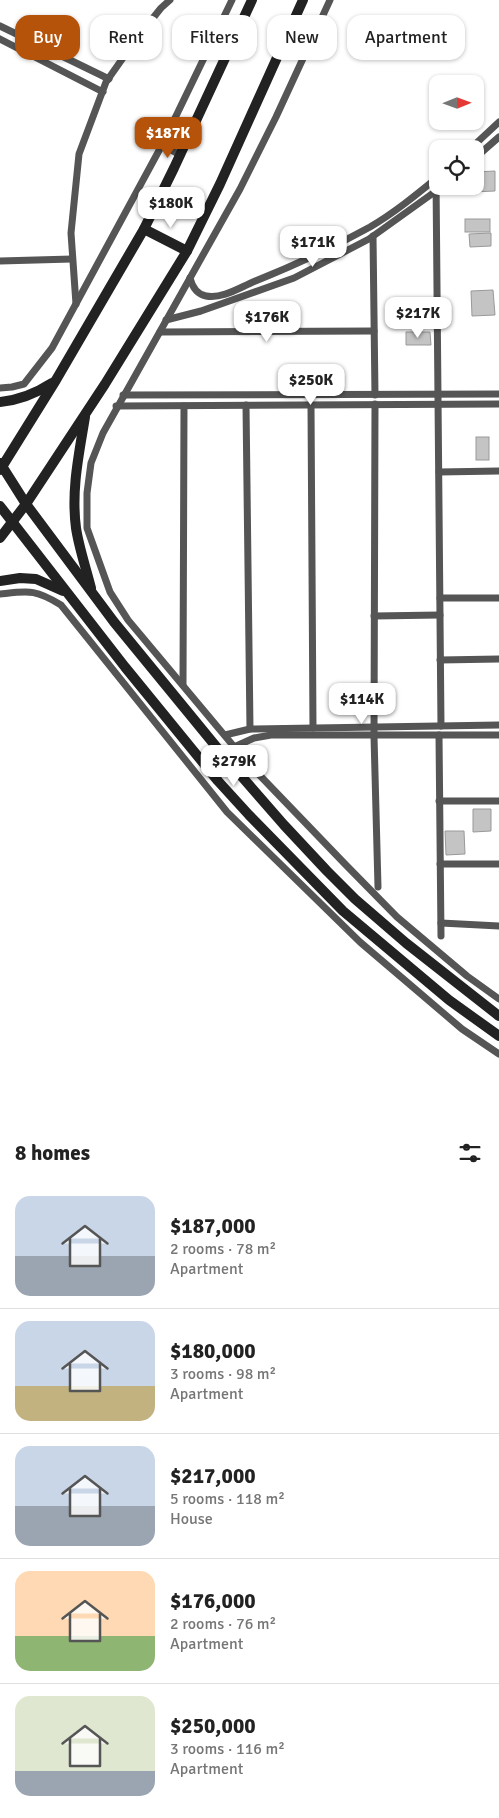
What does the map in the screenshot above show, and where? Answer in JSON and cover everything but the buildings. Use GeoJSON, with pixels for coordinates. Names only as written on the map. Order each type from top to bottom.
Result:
{"type":"FeatureCollection","features":[{"type":"Feature","properties":{"kind":"main road"},"geometry":{"type":"LineString","coordinates":[[252,0],[144,229],[56,380],[1,467],[26,504],[114,622],[223,755],[284,825],[327,871],[406,943],[499,1016]]}},
{"type":"Feature","properties":{"kind":"main road"},"geometry":{"type":"LineString","coordinates":[[0,538],[26,504],[86,414],[187,251],[220,184],[302,0]]}},
{"type":"Feature","properties":{"kind":"main road"},"geometry":{"type":"LineString","coordinates":[[144,229],[187,251]]}},
{"type":"Feature","properties":{"kind":"main road"},"geometry":{"type":"LineString","coordinates":[[0,402],[14,401],[26,397],[56,380]]}},
{"type":"Feature","properties":{"kind":"main road"},"geometry":{"type":"LineString","coordinates":[[86,414],[75,479],[75,504],[76,528],[93,593]]}},
{"type":"Feature","properties":{"kind":"main road"},"geometry":{"type":"LineString","coordinates":[[0,506],[218,782],[249,815],[343,911],[449,1000],[499,1036]]}},
{"type":"Feature","properties":{"kind":"main road"},"geometry":{"type":"LineString","coordinates":[[0,581],[20,578],[36,579],[67,593]]}},
{"type":"Feature","properties":{"kind":"street"},"geometry":{"type":"LineString","coordinates":[[76,304],[71,233],[80,154],[109,79],[137,38],[161,8],[170,0]]}},
{"type":"Feature","properties":{"kind":"street"},"geometry":{"type":"LineString","coordinates":[[0,388],[12,388],[24,384],[52,348],[162,145],[232,0]]}},
{"type":"Feature","properties":{"kind":"street"},"geometry":{"type":"LineString","coordinates":[[330,0],[276,117],[240,189],[116,406],[103,433],[91,463],[87,492],[87,528],[110,592],[128,620],[246,761],[397,917],[467,976],[499,999]]}},
{"type":"Feature","properties":{"kind":"street"},"geometry":{"type":"LineString","coordinates":[[0,26],[109,79]]}},
{"type":"Feature","properties":{"kind":"street"},"geometry":{"type":"LineString","coordinates":[[0,40],[103,92]]}},
{"type":"Feature","properties":{"kind":"street"},"geometry":{"type":"LineString","coordinates":[[480,140],[499,122]]}},
{"type":"Feature","properties":{"kind":"street"},"geometry":{"type":"LineString","coordinates":[[484,150],[499,137]]}},
{"type":"Feature","properties":{"kind":"street"},"geometry":{"type":"LineString","coordinates":[[162,145],[180,155]]}},
{"type":"Feature","properties":{"kind":"street"},"geometry":{"type":"LineString","coordinates":[[190,278],[192,286],[198,293],[204,296],[213,297],[228,293],[291,267],[371,226],[429,183]]}},
{"type":"Feature","properties":{"kind":"street"},"geometry":{"type":"LineString","coordinates":[[166,320],[201,311],[294,278],[373,236],[432,195]]}},
{"type":"Feature","properties":{"kind":"street"},"geometry":{"type":"LineString","coordinates":[[435,195],[441,726]]}},
{"type":"Feature","properties":{"kind":"street"},"geometry":{"type":"LineString","coordinates":[[373,236],[375,395]]}},
{"type":"Feature","properties":{"kind":"street"},"geometry":{"type":"LineString","coordinates":[[0,262],[72,259]]}},
{"type":"Feature","properties":{"kind":"street"},"geometry":{"type":"LineString","coordinates":[[160,332],[374,331]]}},
{"type":"Feature","properties":{"kind":"street"},"geometry":{"type":"LineString","coordinates":[[123,395],[499,394]]}},
{"type":"Feature","properties":{"kind":"street"},"geometry":{"type":"LineString","coordinates":[[375,404],[374,736],[378,887]]}},
{"type":"Feature","properties":{"kind":"street"},"geometry":{"type":"LineString","coordinates":[[116,406],[499,404]]}},
{"type":"Feature","properties":{"kind":"street"},"geometry":{"type":"LineString","coordinates":[[246,405],[250,729]]}},
{"type":"Feature","properties":{"kind":"street"},"geometry":{"type":"LineString","coordinates":[[311,405],[313,728]]}},
{"type":"Feature","properties":{"kind":"street"},"geometry":{"type":"LineString","coordinates":[[183,685],[184,406]]}},
{"type":"Feature","properties":{"kind":"street"},"geometry":{"type":"LineString","coordinates":[[439,472],[499,471]]}},
{"type":"Feature","properties":{"kind":"street"},"geometry":{"type":"LineString","coordinates":[[0,594],[32,591],[61,604],[227,812],[360,942],[462,1029],[499,1054]]}},
{"type":"Feature","properties":{"kind":"street"},"geometry":{"type":"LineString","coordinates":[[440,598],[499,598]]}},
{"type":"Feature","properties":{"kind":"street"},"geometry":{"type":"LineString","coordinates":[[374,616],[440,616]]}},
{"type":"Feature","properties":{"kind":"street"},"geometry":{"type":"LineString","coordinates":[[440,660],[499,660]]}},
{"type":"Feature","properties":{"kind":"street"},"geometry":{"type":"LineString","coordinates":[[225,735],[250,729],[499,725]]}},
{"type":"Feature","properties":{"kind":"street"},"geometry":{"type":"LineString","coordinates":[[234,747],[254,738],[272,735],[499,735]]}},
{"type":"Feature","properties":{"kind":"street"},"geometry":{"type":"LineString","coordinates":[[439,735],[441,936]]}},
{"type":"Feature","properties":{"kind":"street"},"geometry":{"type":"LineString","coordinates":[[440,801],[499,801]]}},
{"type":"Feature","properties":{"kind":"street"},"geometry":{"type":"LineString","coordinates":[[440,864],[499,864]]}},
{"type":"Feature","properties":{"kind":"street"},"geometry":{"type":"LineString","coordinates":[[441,923],[499,926]]}}]}
